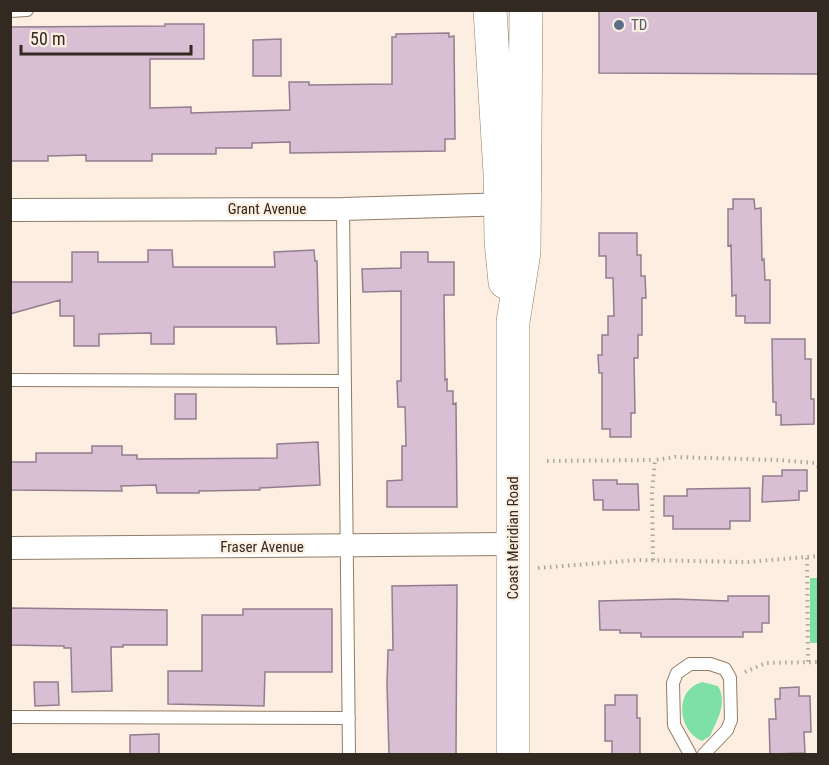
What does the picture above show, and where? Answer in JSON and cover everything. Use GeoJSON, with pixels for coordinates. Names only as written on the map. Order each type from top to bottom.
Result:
{"type":"FeatureCollection","features":[{"type":"Feature","properties":{"kind":"main road","name":"Coast Meridian Road"},"geometry":{"type":"LineString","coordinates":[[490,10],[512,204],[524,252],[513,322],[513,754]]}},
{"type":"Feature","properties":{"kind":"main road","name":"Coast Meridian Road"},"geometry":{"type":"LineString","coordinates":[[512,204],[526,10]]}},
{"type":"Feature","properties":{"kind":"street","name":"Grant Avenue"},"geometry":{"type":"LineString","coordinates":[[10,210],[344,208],[512,204]]}},
{"type":"Feature","properties":{"kind":"street","name":"Fraser Avenue"},"geometry":{"type":"LineString","coordinates":[[10,548],[347,547],[513,557]]}},
{"type":"Feature","properties":{"kind":"lane"},"geometry":{"type":"LineString","coordinates":[[10,11],[27,10]]}},
{"type":"Feature","properties":{"kind":"lane"},"geometry":{"type":"LineString","coordinates":[[344,208],[350,754]]}},
{"type":"Feature","properties":{"kind":"lane"},"geometry":{"type":"LineString","coordinates":[[10,380],[345,381]]}},
{"type":"Feature","properties":{"kind":"lane"},"geometry":{"type":"LineString","coordinates":[[690,754],[674,725],[673,683],[677,673],[690,664],[710,664],[724,669],[730,678],[731,720],[727,730],[704,754]]}},
{"type":"Feature","properties":{"kind":"lane"},"geometry":{"type":"LineString","coordinates":[[10,717],[350,718]]}},
{"type":"Feature","properties":{"kind":"path"},"geometry":{"type":"LineString","coordinates":[[547,461],[655,460],[675,457],[779,460],[815,463],[819,466]]}},
{"type":"Feature","properties":{"kind":"path"},"geometry":{"type":"LineString","coordinates":[[653,560],[652,492],[655,460]]}},
{"type":"Feature","properties":{"kind":"path"},"geometry":{"type":"LineString","coordinates":[[513,557],[747,562],[819,556]]}},
{"type":"Feature","properties":{"kind":"path"},"geometry":{"type":"LineString","coordinates":[[807,558],[807,662]]}},
{"type":"Feature","properties":{"kind":"path"},"geometry":{"type":"LineString","coordinates":[[730,678],[766,663],[819,662]]}},
{"type":"Feature","properties":{"kind":"green space"},"geometry":{"type":"Polygon","coordinates":[[[810,578],[818,578],[818,643],[810,643],[810,578]]]}},
{"type":"Feature","properties":{"kind":"green space"},"geometry":{"type":"Polygon","coordinates":[[[702,682],[718,686],[722,705],[710,736],[702,741],[688,729],[682,711],[686,693],[693,686],[702,682]]]}},
{"type":"Feature","properties":{"kind":"building"},"geometry":{"type":"Polygon","coordinates":[[[599,10],[819,10],[819,74],[599,73],[599,10]]]}},
{"type":"Feature","properties":{"kind":"building"},"geometry":{"type":"Polygon","coordinates":[[[165,24],[204,24],[204,59],[150,59],[150,108],[191,107],[191,113],[290,110],[289,82],[309,82],[309,85],[392,84],[392,37],[396,37],[396,34],[449,33],[449,37],[454,36],[455,139],[445,139],[445,151],[290,153],[290,142],[252,143],[252,148],[216,148],[216,154],[152,154],[152,161],[86,161],[86,155],[48,156],[48,161],[10,161],[10,27],[165,26],[165,24]]]}},
{"type":"Feature","properties":{"kind":"building"},"geometry":{"type":"Polygon","coordinates":[[[281,39],[281,76],[253,76],[253,40],[281,39]]]}},
{"type":"Feature","properties":{"kind":"building"},"geometry":{"type":"Polygon","coordinates":[[[733,199],[754,199],[755,209],[761,208],[762,260],[764,259],[765,280],[770,280],[770,323],[745,323],[745,316],[736,316],[736,295],[732,296],[731,245],[728,246],[728,209],[733,209],[733,199]]]}},
{"type":"Feature","properties":{"kind":"building"},"geometry":{"type":"Polygon","coordinates":[[[599,233],[637,233],[637,255],[641,255],[641,276],[645,276],[646,298],[642,298],[642,335],[638,335],[638,358],[634,358],[635,413],[631,413],[631,437],[610,437],[610,429],[602,429],[602,373],[599,373],[598,355],[602,355],[602,335],[608,335],[608,316],[614,316],[613,278],[606,278],[606,256],[599,256],[599,233]]]}},
{"type":"Feature","properties":{"kind":"building"},"geometry":{"type":"Polygon","coordinates":[[[148,250],[172,250],[173,267],[275,267],[274,252],[314,250],[315,261],[317,261],[319,343],[277,344],[276,327],[174,327],[174,344],[151,344],[151,333],[99,334],[99,346],[74,346],[74,316],[60,316],[60,300],[10,314],[10,282],[72,282],[72,252],[98,252],[98,262],[148,262],[148,250]]]}},
{"type":"Feature","properties":{"kind":"building"},"geometry":{"type":"Polygon","coordinates":[[[401,252],[428,252],[428,262],[454,262],[454,295],[444,295],[445,380],[447,379],[447,391],[453,391],[453,404],[456,403],[457,507],[387,507],[387,481],[402,480],[402,446],[406,446],[405,407],[398,407],[397,381],[401,381],[401,291],[363,292],[362,269],[401,268],[401,252]]]}},
{"type":"Feature","properties":{"kind":"building"},"geometry":{"type":"Polygon","coordinates":[[[772,339],[805,339],[805,359],[811,359],[811,399],[814,399],[814,424],[781,425],[781,415],[776,415],[776,402],[773,402],[772,339]]]}},
{"type":"Feature","properties":{"kind":"building"},"geometry":{"type":"Polygon","coordinates":[[[175,394],[196,394],[196,419],[175,419],[175,394]]]}},
{"type":"Feature","properties":{"kind":"building"},"geometry":{"type":"Polygon","coordinates":[[[318,442],[320,485],[260,488],[260,490],[199,491],[199,493],[157,493],[156,485],[121,486],[122,491],[10,490],[10,462],[36,462],[36,453],[92,453],[92,446],[122,446],[122,455],[137,455],[137,459],[277,458],[277,444],[318,442]]]}},
{"type":"Feature","properties":{"kind":"building"},"geometry":{"type":"Polygon","coordinates":[[[782,470],[807,470],[807,491],[799,491],[799,500],[762,502],[763,476],[782,476],[782,470]]]}},
{"type":"Feature","properties":{"kind":"building"},"geometry":{"type":"Polygon","coordinates":[[[593,480],[617,480],[617,484],[638,484],[639,510],[603,510],[603,500],[594,500],[593,480]]]}},
{"type":"Feature","properties":{"kind":"building"},"geometry":{"type":"Polygon","coordinates":[[[750,488],[750,521],[730,521],[730,529],[673,529],[673,516],[664,516],[664,496],[687,496],[687,489],[750,488]]]}},
{"type":"Feature","properties":{"kind":"building"},"geometry":{"type":"Polygon","coordinates":[[[457,585],[456,754],[389,754],[387,684],[388,650],[393,650],[392,586],[457,585]]]}},
{"type":"Feature","properties":{"kind":"building"},"geometry":{"type":"Polygon","coordinates":[[[728,596],[769,596],[769,623],[762,623],[762,632],[743,632],[743,637],[641,637],[641,633],[600,630],[599,601],[675,599],[728,601],[728,596]]]}},
{"type":"Feature","properties":{"kind":"building"},"geometry":{"type":"Polygon","coordinates":[[[10,608],[167,610],[167,645],[111,647],[112,691],[72,692],[71,648],[10,645],[10,608]]]}},
{"type":"Feature","properties":{"kind":"building"},"geometry":{"type":"Polygon","coordinates":[[[243,609],[332,609],[332,672],[265,672],[264,706],[168,704],[168,671],[202,671],[202,615],[243,615],[243,609]]]}},
{"type":"Feature","properties":{"kind":"building"},"geometry":{"type":"Polygon","coordinates":[[[34,682],[58,682],[59,705],[35,706],[34,682]]]}},
{"type":"Feature","properties":{"kind":"building"},"geometry":{"type":"Polygon","coordinates":[[[799,687],[799,696],[810,696],[811,732],[804,732],[805,753],[770,754],[769,719],[776,719],[775,699],[780,699],[780,688],[799,687]]]}},
{"type":"Feature","properties":{"kind":"building"},"geometry":{"type":"Polygon","coordinates":[[[615,695],[637,695],[637,718],[640,718],[640,754],[612,754],[612,741],[605,741],[605,705],[615,705],[615,695]]]}},
{"type":"Feature","properties":{"kind":"building"},"geometry":{"type":"Polygon","coordinates":[[[159,734],[159,754],[130,754],[130,735],[159,734]]]}},
{"type":"Feature","properties":{"kind":"place","name":"TD"},"geometry":{"type":"Point","coordinates":[619,25]}}]}
